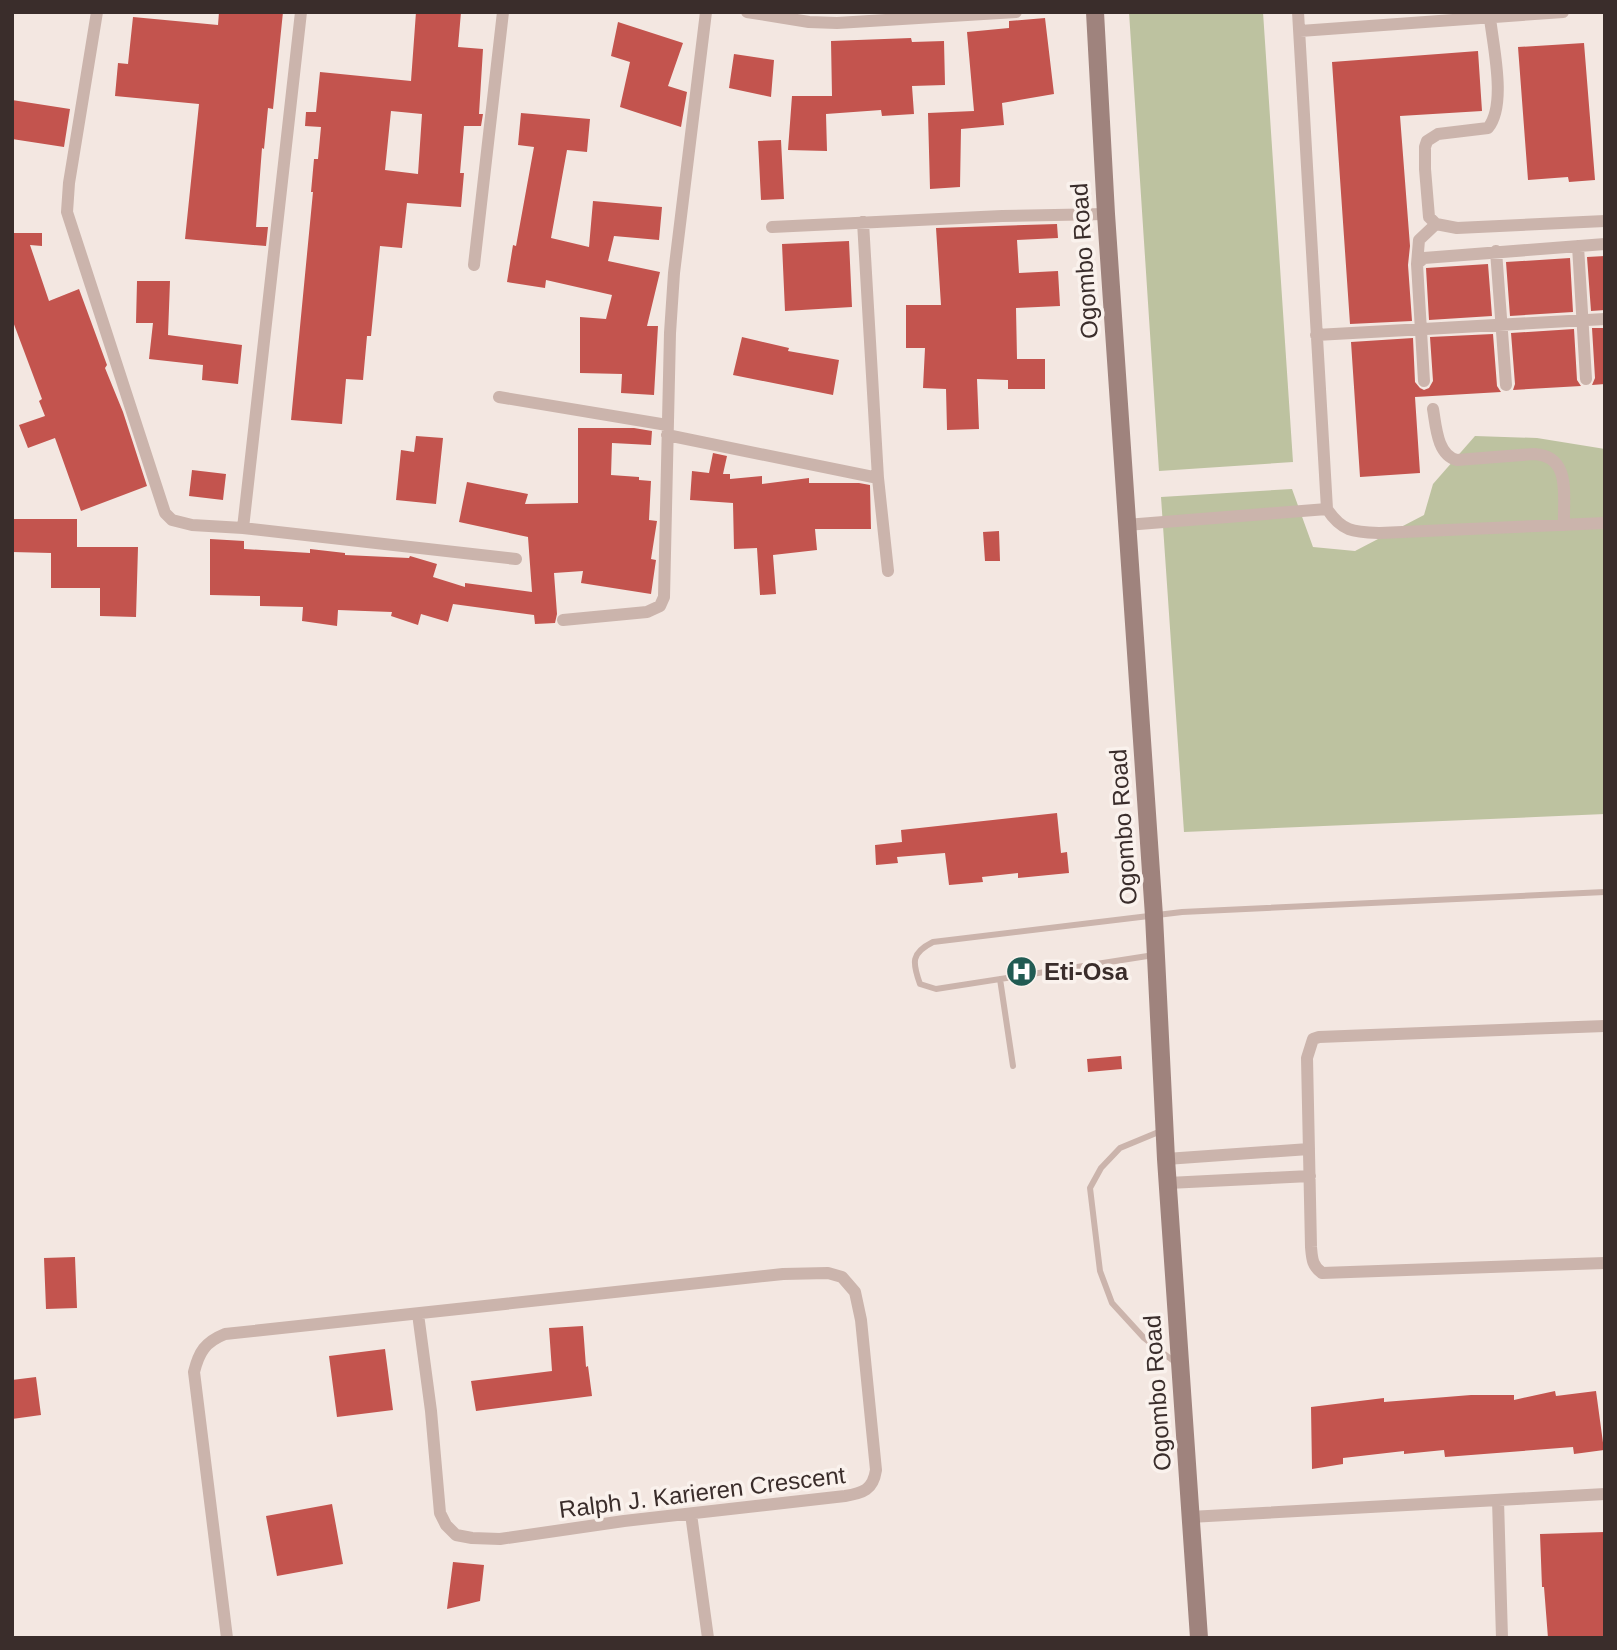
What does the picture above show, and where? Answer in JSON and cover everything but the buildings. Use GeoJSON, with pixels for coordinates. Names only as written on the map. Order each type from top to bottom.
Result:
{"type":"FeatureCollection","features":[{"type":"Feature","properties":{"kind":"main road","name":"Ogombo Road"},"geometry":{"type":"LineString","coordinates":[[1095,12],[1105,214],[1154,916],[1164,1130],[1199,1638]]}},
{"type":"Feature","properties":{"kind":"street"},"geometry":{"type":"LineString","coordinates":[[97,12],[69,183],[67,212],[165,513],[173,520],[192,525],[243,528],[516,559]]}},
{"type":"Feature","properties":{"kind":"street"},"geometry":{"type":"LineString","coordinates":[[243,528],[300,12]]}},
{"type":"Feature","properties":{"kind":"street"},"geometry":{"type":"LineString","coordinates":[[474,265],[503,12]]}},
{"type":"Feature","properties":{"kind":"street"},"geometry":{"type":"LineString","coordinates":[[563,620],[647,612],[655,610],[662,602],[665,586],[667,430],[674,273],[706,12]]}},
{"type":"Feature","properties":{"kind":"street"},"geometry":{"type":"LineString","coordinates":[[747,12],[809,22],[837,23],[1016,12]]}},
{"type":"Feature","properties":{"kind":"street"},"geometry":{"type":"LineString","coordinates":[[1298,12],[1327,509],[1335,522],[1360,532],[1605,523]]}},
{"type":"Feature","properties":{"kind":"street"},"geometry":{"type":"LineString","coordinates":[[1300,31],[1426,17],[1490,18],[1563,12]]}},
{"type":"Feature","properties":{"kind":"street"},"geometry":{"type":"LineString","coordinates":[[1490,18],[1498,92],[1492,123],[1488,128],[1431,137],[1425,147],[1429,217],[1436,224],[1457,228],[1605,221]]}},
{"type":"Feature","properties":{"kind":"street"},"geometry":{"type":"LineString","coordinates":[[772,227],[1105,214]]}},
{"type":"Feature","properties":{"kind":"street"},"geometry":{"type":"LineString","coordinates":[[863,222],[878,478],[888,571]]}},
{"type":"Feature","properties":{"kind":"street"},"geometry":{"type":"LineString","coordinates":[[1424,381],[1417,264],[1419,240],[1436,224]]}},
{"type":"Feature","properties":{"kind":"street"},"geometry":{"type":"LineString","coordinates":[[1417,264],[1424,258],[1605,244]]}},
{"type":"Feature","properties":{"kind":"street"},"geometry":{"type":"LineString","coordinates":[[1578,246],[1586,379]]}},
{"type":"Feature","properties":{"kind":"street"},"geometry":{"type":"LineString","coordinates":[[1496,251],[1506,385]]}},
{"type":"Feature","properties":{"kind":"street"},"geometry":{"type":"LineString","coordinates":[[1316,335],[1605,318]]}},
{"type":"Feature","properties":{"kind":"street"},"geometry":{"type":"LineString","coordinates":[[499,397],[667,430],[878,478]]}},
{"type":"Feature","properties":{"kind":"street"},"geometry":{"type":"LineString","coordinates":[[1433,410],[1441,444],[1451,459],[1542,454],[1554,459],[1560,468],[1562,480],[1564,525]]}},
{"type":"Feature","properties":{"kind":"street"},"geometry":{"type":"LineString","coordinates":[[1126,525],[1327,509]]}},
{"type":"Feature","properties":{"kind":"street"},"geometry":{"type":"LineString","coordinates":[[1605,1026],[1320,1037],[1313,1040],[1307,1058],[1313,1263],[1316,1269],[1322,1273],[1605,1263]]}},
{"type":"Feature","properties":{"kind":"street"},"geometry":{"type":"LineString","coordinates":[[1166,1158],[1309,1149]]}},
{"type":"Feature","properties":{"kind":"street"},"geometry":{"type":"LineString","coordinates":[[1168,1183],[1310,1176]]}},
{"type":"Feature","properties":{"kind":"street","name":"Ralph J. Karieren Crescent"},"geometry":{"type":"LineString","coordinates":[[226,1638],[194,1372],[200,1352],[212,1339],[225,1334],[783,1274],[828,1273],[842,1278],[855,1292],[861,1320],[876,1470],[871,1488],[860,1494],[624,1521],[500,1539],[456,1535],[446,1525],[440,1513],[431,1411],[418,1314]]}},
{"type":"Feature","properties":{"kind":"street"},"geometry":{"type":"LineString","coordinates":[[1190,1517],[1605,1494]]}},
{"type":"Feature","properties":{"kind":"street"},"geometry":{"type":"LineString","coordinates":[[1498,1500],[1502,1638]]}},
{"type":"Feature","properties":{"kind":"street"},"geometry":{"type":"LineString","coordinates":[[691,1514],[708,1638]]}},
{"type":"Feature","properties":{"kind":"lane"},"geometry":{"type":"LineString","coordinates":[[1156,955],[936,989],[920,984],[915,957],[919,949],[933,942],[1182,912],[1605,892]]}},
{"type":"Feature","properties":{"kind":"lane"},"geometry":{"type":"LineString","coordinates":[[1000,979],[1013,1066]]}},
{"type":"Feature","properties":{"kind":"lane"},"geometry":{"type":"LineString","coordinates":[[1164,1130],[1120,1149],[1101,1168],[1090,1188],[1100,1271],[1112,1303],[1144,1338],[1180,1366]]}},
{"type":"Feature","properties":{"kind":"green space"},"geometry":{"type":"Polygon","coordinates":[[[1129,12],[1263,12],[1293,462],[1159,471],[1129,12]]]}},
{"type":"Feature","properties":{"kind":"green space"},"geometry":{"type":"Polygon","coordinates":[[[1475,436],[1537,438],[1605,449],[1605,814],[1184,832],[1161,497],[1292,489],[1313,547],[1355,551],[1424,515],[1433,484],[1475,436]]]}},
{"type":"Feature","properties":{"kind":"place","name":"Eti-Osa"},"geometry":{"type":"Point","coordinates":[1021,971]}}]}
